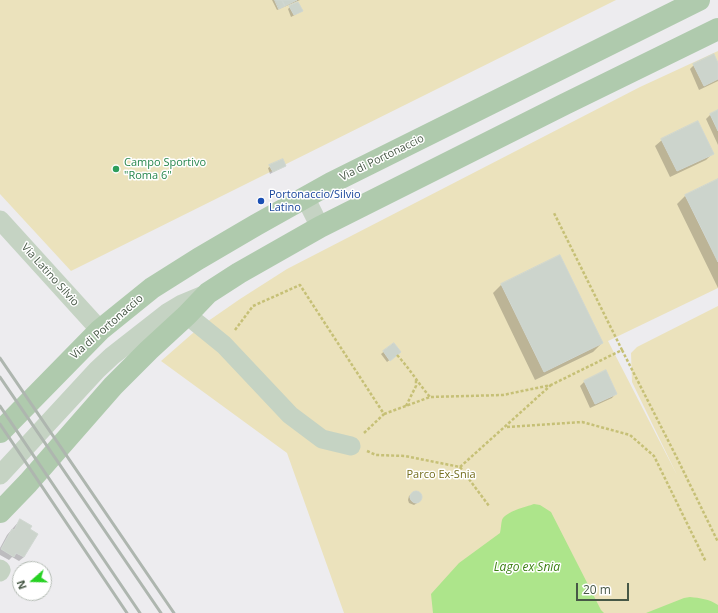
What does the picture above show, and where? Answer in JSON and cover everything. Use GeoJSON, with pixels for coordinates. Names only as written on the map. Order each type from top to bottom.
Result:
{"type":"FeatureCollection","features":[{"type":"Feature","properties":{"kind":"main road","name":"Via di Portonaccio"},"geometry":{"type":"LineString","coordinates":[[0,432],[100,330],[152,288],[173,274],[305,197],[699,0]]}},
{"type":"Feature","properties":{"kind":"main road"},"geometry":{"type":"LineString","coordinates":[[0,512],[28,483],[113,386],[208,293],[239,273],[320,227],[558,107],[718,29]]}},
{"type":"Feature","properties":{"kind":"street"},"geometry":{"type":"LineString","coordinates":[[305,197],[320,227]]}},
{"type":"Feature","properties":{"kind":"street","name":"Via Latino Silvio"},"geometry":{"type":"LineString","coordinates":[[0,220],[100,330]]}},
{"type":"Feature","properties":{"kind":"street"},"geometry":{"type":"LineString","coordinates":[[0,475],[97,370],[112,356],[175,308],[208,293]]}},
{"type":"Feature","properties":{"kind":"street"},"geometry":{"type":"LineString","coordinates":[[187,315],[224,345],[290,415],[322,439],[351,446]]}},
{"type":"Feature","properties":{"kind":"path"},"geometry":{"type":"LineString","coordinates":[[554,213],[718,542]]}},
{"type":"Feature","properties":{"kind":"path"},"geometry":{"type":"LineString","coordinates":[[224,345],[253,306],[300,285],[384,414]]}},
{"type":"Feature","properties":{"kind":"path"},"geometry":{"type":"LineString","coordinates":[[489,506],[460,467],[405,456],[376,455],[351,446],[384,414],[430,397],[504,395],[551,385],[622,350]]}},
{"type":"Feature","properties":{"kind":"path"},"geometry":{"type":"LineString","coordinates":[[397,355],[410,369],[430,397]]}},
{"type":"Feature","properties":{"kind":"path"},"geometry":{"type":"LineString","coordinates":[[406,406],[416,386],[416,379]]}},
{"type":"Feature","properties":{"kind":"path"},"geometry":{"type":"LineString","coordinates":[[460,467],[551,385]]}},
{"type":"Feature","properties":{"kind":"path"},"geometry":{"type":"LineString","coordinates":[[506,427],[582,422],[630,435],[654,456],[706,562]]}},
{"type":"Feature","properties":{"kind":"green space"},"geometry":{"type":"Polygon","coordinates":[[[0,0],[616,0],[71,271],[0,194],[0,0]]]}},
{"type":"Feature","properties":{"kind":"green space","name":"Parco Ex-Snia"},"geometry":{"type":"Polygon","coordinates":[[[718,51],[718,288],[608,341],[677,475],[632,382],[631,353],[637,347],[718,306],[718,613],[344,613],[287,453],[161,361],[201,326],[287,269],[640,87],[718,51]]]}},
{"type":"Feature","properties":{"kind":"water","name":"Lago ex Snia"},"geometry":{"type":"Polygon","coordinates":[[[534,504],[540,505],[551,512],[601,610],[604,613],[433,613],[431,594],[459,563],[500,533],[502,520],[504,517],[516,510],[534,504]]]}},
{"type":"Feature","properties":{"kind":"water"},"geometry":{"type":"Polygon","coordinates":[[[690,597],[704,599],[715,603],[718,605],[718,613],[646,613],[684,598],[690,597]]]}},
{"type":"Feature","properties":{"kind":"building"},"geometry":{"type":"Polygon","coordinates":[[[275,0],[282,0],[285,6],[279,9],[275,0]]]}},
{"type":"Feature","properties":{"kind":"building"},"geometry":{"type":"Polygon","coordinates":[[[282,0],[297,0],[285,6],[282,0]]]}},
{"type":"Feature","properties":{"kind":"building"},"geometry":{"type":"Polygon","coordinates":[[[298,2],[303,11],[294,15],[289,6],[298,2]]]}},
{"type":"Feature","properties":{"kind":"building"},"geometry":{"type":"Polygon","coordinates":[[[714,54],[718,63],[718,79],[704,86],[693,64],[714,54]]]}},
{"type":"Feature","properties":{"kind":"building"},"geometry":{"type":"Polygon","coordinates":[[[718,110],[718,131],[710,114],[718,110]]]}},
{"type":"Feature","properties":{"kind":"building"},"geometry":{"type":"Polygon","coordinates":[[[698,121],[714,154],[677,171],[661,139],[698,121]]]}},
{"type":"Feature","properties":{"kind":"building"},"geometry":{"type":"Polygon","coordinates":[[[283,159],[286,166],[273,172],[269,165],[283,159]]]}},
{"type":"Feature","properties":{"kind":"building"},"geometry":{"type":"Polygon","coordinates":[[[718,179],[718,262],[685,195],[718,179]]]}},
{"type":"Feature","properties":{"kind":"building"},"geometry":{"type":"Polygon","coordinates":[[[560,255],[603,343],[544,372],[501,284],[560,255]]]}},
{"type":"Feature","properties":{"kind":"building"},"geometry":{"type":"Polygon","coordinates":[[[394,343],[401,352],[390,361],[383,351],[394,343]]]}},
{"type":"Feature","properties":{"kind":"building"},"geometry":{"type":"Polygon","coordinates":[[[606,370],[617,394],[595,404],[584,381],[606,370]]]}},
{"type":"Feature","properties":{"kind":"building"},"geometry":{"type":"Polygon","coordinates":[[[414,491],[418,491],[422,497],[418,503],[414,503],[410,499],[410,495],[414,491]]]}},
{"type":"Feature","properties":{"kind":"building"},"geometry":{"type":"Polygon","coordinates":[[[20,519],[32,526],[30,529],[38,534],[24,557],[16,553],[14,557],[1,549],[12,529],[14,530],[20,519]]]}},
{"type":"Feature","properties":{"kind":"railway"},"geometry":{"type":"LineString","coordinates":[[0,358],[174,613]]}},
{"type":"Feature","properties":{"kind":"railway"},"geometry":{"type":"LineString","coordinates":[[0,377],[161,613]]}},
{"type":"Feature","properties":{"kind":"railway"},"geometry":{"type":"LineString","coordinates":[[0,406],[140,613]]}},
{"type":"Feature","properties":{"kind":"railway"},"geometry":{"type":"LineString","coordinates":[[0,424],[127,613]]}},
{"type":"Feature","properties":{"kind":"place","name":"Campo Sportivo \"Roma 6\""},"geometry":{"type":"Point","coordinates":[116,169]}},
{"type":"Feature","properties":{"kind":"place","name":"Portonaccio/Silvio Latino"},"geometry":{"type":"Point","coordinates":[261,201]}}]}
